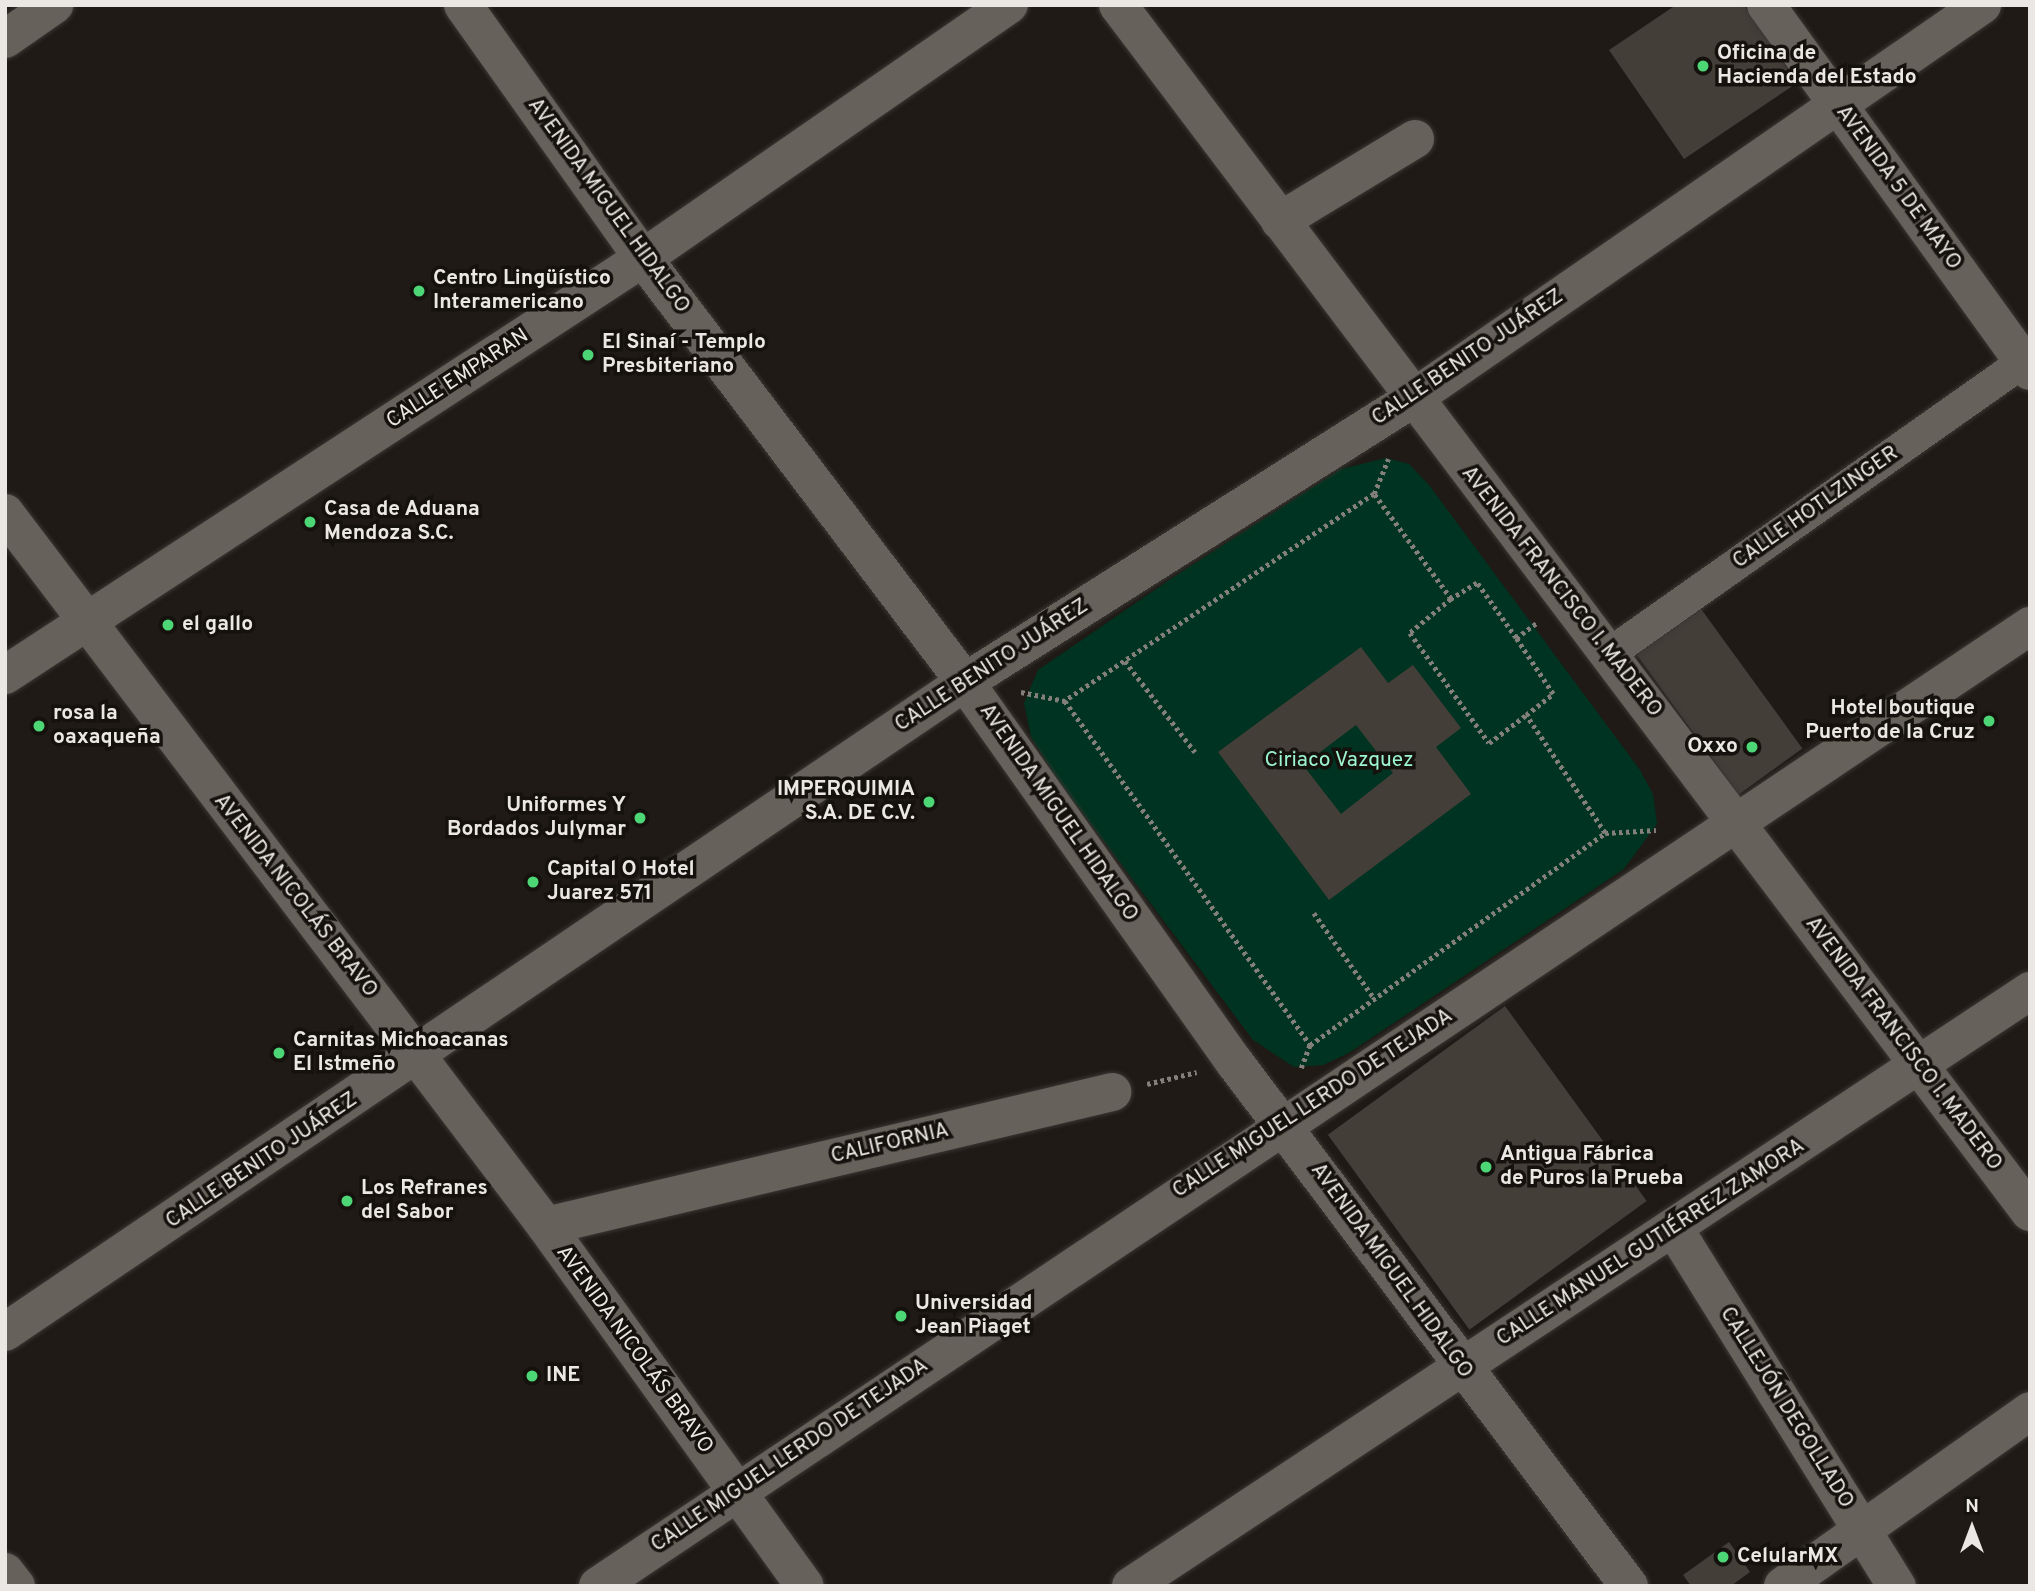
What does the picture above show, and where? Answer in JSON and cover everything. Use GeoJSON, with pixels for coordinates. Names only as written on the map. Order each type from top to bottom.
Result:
{"type":"FeatureCollection","features":[{"type":"Feature","properties":{"kind":"street"},"geometry":{"type":"LineString","coordinates":[[5,38],[54,5]]}},
{"type":"Feature","properties":{"kind":"street","name":"AVENIDA MIGUEL HIDALGO"},"geometry":{"type":"LineString","coordinates":[[463,5],[643,258],[965,682],[1235,1063],[1629,1586]]}},
{"type":"Feature","properties":{"kind":"street","name":"CALLE EMPARAN"},"geometry":{"type":"LineString","coordinates":[[5,676],[643,258],[1009,5]]}},
{"type":"Feature","properties":{"kind":"street","name":"AVENIDA FRANCISCO I. MADERO"},"geometry":{"type":"LineString","coordinates":[[1118,5],[1412,400],[1740,826],[2030,1212]]}},
{"type":"Feature","properties":{"kind":"street","name":"AVENIDA 5 DE MAYO"},"geometry":{"type":"LineString","coordinates":[[1766,5],[2027,366]]}},
{"type":"Feature","properties":{"kind":"street","name":"CALLE BENITO JUÁREZ"},"geometry":{"type":"LineString","coordinates":[[5,1332],[419,1057],[965,682],[1412,400],[1836,102],[1982,5]]}},
{"type":"Feature","properties":{"kind":"street"},"geometry":{"type":"LineString","coordinates":[[1280,221],[1415,139]]}},
{"type":"Feature","properties":{"kind":"street","name":"CALLE HOTLZINGER"},"geometry":{"type":"LineString","coordinates":[[1609,654],[2027,366]]}},
{"type":"Feature","properties":{"kind":"street","name":"AVENIDA NICOLÁS BRAVO"},"geometry":{"type":"LineString","coordinates":[[5,513],[85,623],[546,1226],[804,1586]]}},
{"type":"Feature","properties":{"kind":"street","name":"CALLE MIGUEL LERDO DE TEJADA"},"geometry":{"type":"LineString","coordinates":[[598,1586],[1282,1123],[1740,826],[2030,626]]}},
{"type":"Feature","properties":{"kind":"street","name":"CALLE MANUEL GUTIÉRREZ ZAMORA"},"geometry":{"type":"LineString","coordinates":[[1130,1586],[1675,1230],[2030,991]]}},
{"type":"Feature","properties":{"kind":"street","name":"CALIFORNIA"},"geometry":{"type":"LineString","coordinates":[[546,1226],[1112,1092]]}},
{"type":"Feature","properties":{"kind":"street","name":"CALLEJÓN DEGOLLADO"},"geometry":{"type":"LineString","coordinates":[[1675,1230],[1897,1586]]}},
{"type":"Feature","properties":{"kind":"street"},"geometry":{"type":"LineString","coordinates":[[1783,1586],[2030,1410]]}},
{"type":"Feature","properties":{"kind":"street"},"geometry":{"type":"LineString","coordinates":[[5,1572],[16,1586]]}},
{"type":"Feature","properties":{"kind":"path"},"geometry":{"type":"LineString","coordinates":[[1451,599],[1374,494],[1065,701],[1310,1045],[1605,833],[1525,715]]}},
{"type":"Feature","properties":{"kind":"path"},"geometry":{"type":"LineString","coordinates":[[1477,583],[1553,694],[1525,715],[1489,743],[1410,633],[1451,599],[1477,583]]}},
{"type":"Feature","properties":{"kind":"path"},"geometry":{"type":"LineString","coordinates":[[1125,661],[1195,752]]}},
{"type":"Feature","properties":{"kind":"path"},"geometry":{"type":"LineString","coordinates":[[1314,913],[1374,998]]}},
{"type":"Feature","properties":{"kind":"path"},"geometry":{"type":"LineString","coordinates":[[1112,1092],[1235,1063]]}},
{"type":"Feature","properties":{"kind":"green space","name":"Ciriaco Vazquez"},"geometry":{"type":"Polygon","coordinates":[[[1386,458],[1409,464],[1429,485],[1640,770],[1653,794],[1657,824],[1624,869],[1349,1053],[1323,1065],[1294,1067],[1253,1040],[1058,780],[1031,737],[1024,703],[1038,670],[1172,578],[1341,469],[1386,458]]]}},
{"type":"Feature","properties":{"kind":"building","name":"Oficina de Hacienda del Estado"},"geometry":{"type":"Polygon","coordinates":[[[1676,5],[1744,5],[1797,83],[1684,159],[1609,50],[1676,5]]]}},
{"type":"Feature","properties":{"kind":"building"},"geometry":{"type":"Polygon","coordinates":[[[1696,602],[1802,748],[1738,795],[1632,648],[1696,602]]]}},
{"type":"Feature","properties":{"kind":"building"},"geometry":{"type":"Polygon","coordinates":[[[1361,647],[1388,683],[1413,665],[1461,728],[1436,747],[1471,794],[1329,900],[1218,752],[1361,647]],[[1356,725],[1303,765],[1341,814],[1393,773],[1356,725]]]}},
{"type":"Feature","properties":{"kind":"building","name":"Antigua Fábrica de Puros la Prueba"},"geometry":{"type":"Polygon","coordinates":[[[1505,1006],[1647,1201],[1469,1330],[1328,1135],[1505,1006]]]}},
{"type":"Feature","properties":{"kind":"building","name":"CelularMX"},"geometry":{"type":"Polygon","coordinates":[[[1729,1542],[1750,1572],[1731,1586],[1691,1586],[1683,1575],[1729,1542]]]}},
{"type":"Feature","properties":{"kind":"place","name":"Oficina de Hacienda del Estado"},"geometry":{"type":"Point","coordinates":[1703,66]}},
{"type":"Feature","properties":{"kind":"place","name":"Centro Lingüístico Interamericano"},"geometry":{"type":"Point","coordinates":[419,291]}},
{"type":"Feature","properties":{"kind":"place","name":"El Sinaí - Templo Presbiteriano"},"geometry":{"type":"Point","coordinates":[588,355]}},
{"type":"Feature","properties":{"kind":"place","name":"Casa de Aduana Mendoza S.C."},"geometry":{"type":"Point","coordinates":[310,522]}},
{"type":"Feature","properties":{"kind":"place","name":"el gallo"},"geometry":{"type":"Point","coordinates":[168,625]}},
{"type":"Feature","properties":{"kind":"place","name":"Hotel boutique Puerto de la Cruz"},"geometry":{"type":"Point","coordinates":[1989,721]}},
{"type":"Feature","properties":{"kind":"place","name":"rosa la oaxaqueña"},"geometry":{"type":"Point","coordinates":[39,726]}},
{"type":"Feature","properties":{"kind":"place","name":"Oxxo"},"geometry":{"type":"Point","coordinates":[1752,747]}},
{"type":"Feature","properties":{"kind":"place","name":"IMPERQUIMIA S.A. DE C.V."},"geometry":{"type":"Point","coordinates":[929,802]}},
{"type":"Feature","properties":{"kind":"place","name":"Uniformes Y Bordados Julymar"},"geometry":{"type":"Point","coordinates":[640,818]}},
{"type":"Feature","properties":{"kind":"place","name":"Capital O Hotel Juarez 571"},"geometry":{"type":"Point","coordinates":[533,882]}},
{"type":"Feature","properties":{"kind":"place","name":"Carnitas Michoacanas El Istmeño"},"geometry":{"type":"Point","coordinates":[279,1053]}},
{"type":"Feature","properties":{"kind":"place","name":"Antigua Fábrica de Puros la Prueba"},"geometry":{"type":"Point","coordinates":[1486,1167]}},
{"type":"Feature","properties":{"kind":"place","name":"Los Refranes del Sabor"},"geometry":{"type":"Point","coordinates":[347,1201]}},
{"type":"Feature","properties":{"kind":"place","name":"Universidad Jean Piaget"},"geometry":{"type":"Point","coordinates":[901,1316]}},
{"type":"Feature","properties":{"kind":"place","name":"INE"},"geometry":{"type":"Point","coordinates":[532,1376]}},
{"type":"Feature","properties":{"kind":"place","name":"CelularMX"},"geometry":{"type":"Point","coordinates":[1723,1557]}}]}
